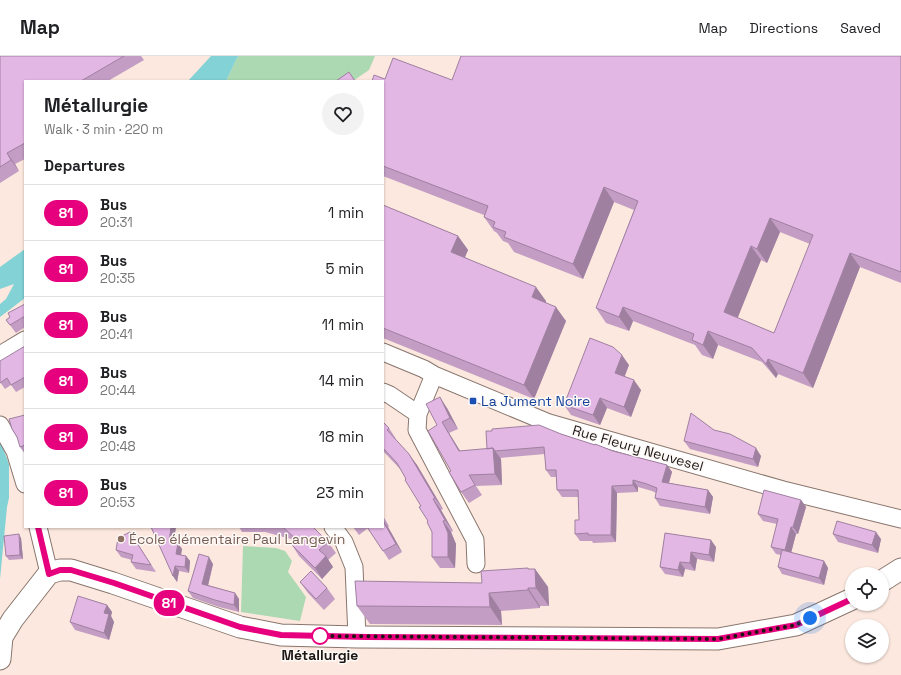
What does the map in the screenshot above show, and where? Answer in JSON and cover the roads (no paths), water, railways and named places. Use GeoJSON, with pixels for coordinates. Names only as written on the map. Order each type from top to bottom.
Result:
{"type":"FeatureCollection","features":[{"type":"Feature","properties":{"kind":"street"},"geometry":{"type":"LineString","coordinates":[[0,355],[24,341]]}},
{"type":"Feature","properties":{"kind":"street","name":"Rue Fleury Neuvesel"},"geometry":{"type":"LineString","coordinates":[[384,352],[549,423],[782,490],[901,519]]}},
{"type":"Feature","properties":{"kind":"street"},"geometry":{"type":"LineString","coordinates":[[434,375],[418,414],[417,430],[475,540],[476,564]]}},
{"type":"Feature","properties":{"kind":"street"},"geometry":{"type":"LineString","coordinates":[[384,392],[418,414]]}},
{"type":"Feature","properties":{"kind":"street"},"geometry":{"type":"LineString","coordinates":[[0,425],[15,451],[24,481]]}},
{"type":"Feature","properties":{"kind":"street"},"geometry":{"type":"LineString","coordinates":[[38,528],[49,574]]}},
{"type":"Feature","properties":{"kind":"street"},"geometry":{"type":"LineString","coordinates":[[334,528],[344,542],[354,567],[357,637]]}},
{"type":"Feature","properties":{"kind":"street"},"geometry":{"type":"LineString","coordinates":[[889,577],[901,569]]}},
{"type":"Feature","properties":{"kind":"street"},"geometry":{"type":"LineString","coordinates":[[0,659],[2,637],[13,619],[49,574],[60,570],[71,570],[114,583],[240,627],[281,635],[357,637],[718,639],[796,625],[845,602]]}},
{"type":"Feature","properties":{"kind":"water"},"geometry":{"type":"Polygon","coordinates":[[[211,56],[239,56],[226,80],[189,80],[211,56]]]}},
{"type":"Feature","properties":{"kind":"water"},"geometry":{"type":"Polygon","coordinates":[[[24,250],[24,299],[0,317],[0,304],[6,299],[14,284],[0,289],[0,267],[24,250]]]}},
{"type":"Feature","properties":{"kind":"water"},"geometry":{"type":"Polygon","coordinates":[[[0,440],[9,464],[9,498],[0,579],[0,440]]]}},
{"type":"Feature","properties":{"kind":"place","name":"La Jument Noire"},"geometry":{"type":"Point","coordinates":[473,401]}},
{"type":"Feature","properties":{"kind":"place","name":"École élémentaire Paul Langevin"},"geometry":{"type":"Point","coordinates":[121,539]}},
{"type":"Feature","properties":{"kind":"place","name":"Métallurgie"},"geometry":{"type":"Point","coordinates":[320,636]}}]}
